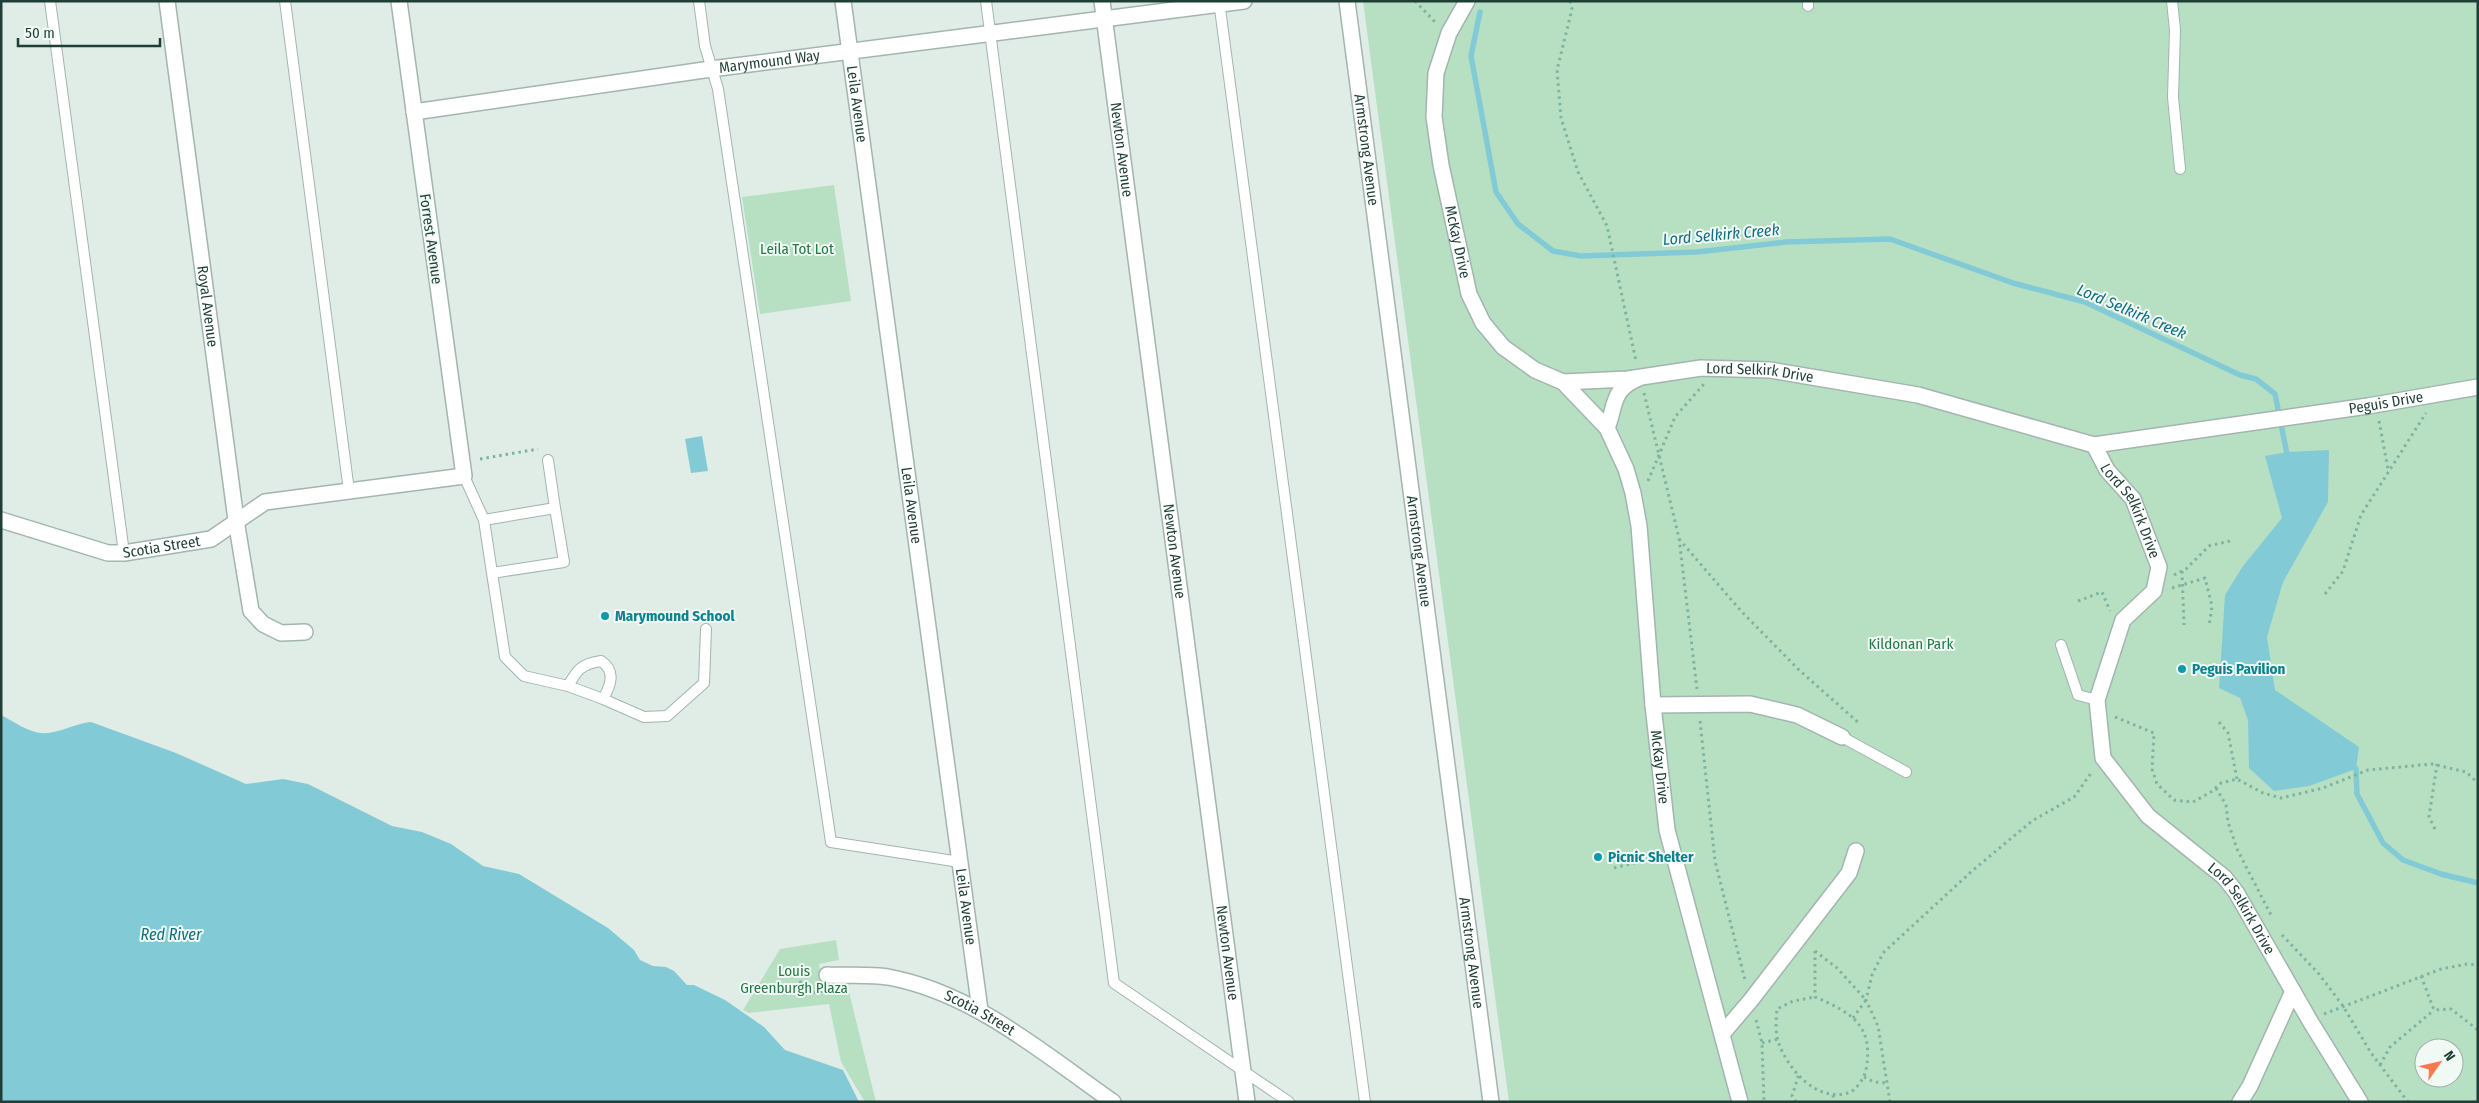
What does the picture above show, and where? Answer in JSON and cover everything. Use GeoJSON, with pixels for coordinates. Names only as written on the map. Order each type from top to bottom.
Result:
{"type":"FeatureCollection","features":[{"type":"Feature","properties":{"kind":"street","name":"Royal Avenue"},"geometry":{"type":"LineString","coordinates":[[166,1],[236,520],[251,611],[263,624],[281,633],[306,632]]}},
{"type":"Feature","properties":{"kind":"street","name":"Forrest Avenue"},"geometry":{"type":"LineString","coordinates":[[399,1],[464,476]]}},
{"type":"Feature","properties":{"kind":"street","name":"Leila Avenue"},"geometry":{"type":"LineString","coordinates":[[843,1],[980,1010]]}},
{"type":"Feature","properties":{"kind":"street","name":"Newton Avenue"},"geometry":{"type":"LineString","coordinates":[[1102,1],[1247,1102]]}},
{"type":"Feature","properties":{"kind":"street","name":"Marymound Way"},"geometry":{"type":"LineString","coordinates":[[414,112],[711,69],[1244,1]]}},
{"type":"Feature","properties":{"kind":"street","name":"Armstrong Avenue"},"geometry":{"type":"LineString","coordinates":[[1347,1],[1491,1102]]}},
{"type":"Feature","properties":{"kind":"street","name":"McKay Drive"},"geometry":{"type":"LineString","coordinates":[[1467,1],[1449,33],[1436,73],[1434,117],[1441,165],[1469,294],[1483,323],[1503,347],[1535,370],[1563,382],[1607,428],[1626,470],[1633,493],[1639,526],[1653,704],[1667,830],[1740,1102]]}},
{"type":"Feature","properties":{"kind":"street","name":"Lord Selkirk Drive"},"geometry":{"type":"LineString","coordinates":[[1563,382],[1640,377],[1701,368],[1770,370],[1918,395],[2094,445],[2107,470],[2133,499],[2159,567],[2154,590]]}},
{"type":"Feature","properties":{"kind":"street"},"geometry":{"type":"LineString","coordinates":[[1607,428],[1614,397],[1627,383],[1640,377]]}},
{"type":"Feature","properties":{"kind":"street","name":"Peguis Drive"},"geometry":{"type":"LineString","coordinates":[[2094,445],[2294,417],[2478,387]]}},
{"type":"Feature","properties":{"kind":"street","name":"Scotia Street"},"geometry":{"type":"LineString","coordinates":[[1,520],[108,553],[124,553],[211,538],[265,502],[464,476]]}},
{"type":"Feature","properties":{"kind":"street"},"geometry":{"type":"LineString","coordinates":[[2103,758],[2097,700],[2123,620],[2154,590]]}},
{"type":"Feature","properties":{"kind":"street"},"geometry":{"type":"LineString","coordinates":[[1653,704],[1750,704],[1778,709],[1797,715],[1842,737]]}},
{"type":"Feature","properties":{"kind":"street","name":"Lord Selkirk Drive"},"geometry":{"type":"LineString","coordinates":[[2103,758],[2148,816],[2224,877],[2236,892],[2310,1021],[2360,1102]]}},
{"type":"Feature","properties":{"kind":"street"},"geometry":{"type":"LineString","coordinates":[[1723,1033],[1849,874],[1856,851]]}},
{"type":"Feature","properties":{"kind":"street","name":"Scotia Street"},"geometry":{"type":"LineString","coordinates":[[827,976],[887,977],[931,988],[980,1010],[1113,1102]]}},
{"type":"Feature","properties":{"kind":"street"},"geometry":{"type":"LineString","coordinates":[[2240,1102],[2250,1086],[2293,991]]}},
{"type":"Feature","properties":{"kind":"lane"},"geometry":{"type":"LineString","coordinates":[[50,1],[124,553]]}},
{"type":"Feature","properties":{"kind":"lane"},"geometry":{"type":"LineString","coordinates":[[285,1],[349,491]]}},
{"type":"Feature","properties":{"kind":"lane"},"geometry":{"type":"LineString","coordinates":[[698,1],[705,46],[717,83],[831,842],[960,862]]}},
{"type":"Feature","properties":{"kind":"lane"},"geometry":{"type":"LineString","coordinates":[[986,1],[1114,983],[1289,1102]]}},
{"type":"Feature","properties":{"kind":"lane"},"geometry":{"type":"LineString","coordinates":[[2172,1],[2175,30],[2173,96],[2180,169]]}},
{"type":"Feature","properties":{"kind":"lane"},"geometry":{"type":"LineString","coordinates":[[1219,3],[1365,1102]]}},
{"type":"Feature","properties":{"kind":"lane"},"geometry":{"type":"LineString","coordinates":[[492,573],[564,562],[548,460]]}},
{"type":"Feature","properties":{"kind":"lane"},"geometry":{"type":"LineString","coordinates":[[464,476],[484,520],[505,657],[524,676],[568,686],[603,699],[644,718],[667,716],[704,683],[706,629]]}},
{"type":"Feature","properties":{"kind":"lane"},"geometry":{"type":"LineString","coordinates":[[484,520],[555,508]]}},
{"type":"Feature","properties":{"kind":"lane"},"geometry":{"type":"LineString","coordinates":[[2060,645],[2078,695],[2097,700]]}},
{"type":"Feature","properties":{"kind":"lane"},"geometry":{"type":"LineString","coordinates":[[568,686],[577,670],[587,663],[600,661],[608,666],[612,677],[610,686],[603,699]]}},
{"type":"Feature","properties":{"kind":"lane"},"geometry":{"type":"LineString","coordinates":[[1842,737],[1906,772]]}},
{"type":"Feature","properties":{"kind":"path"},"geometry":{"type":"LineString","coordinates":[[1415,1],[1440,28],[1449,33]]}},
{"type":"Feature","properties":{"kind":"path"},"geometry":{"type":"LineString","coordinates":[[1570,1],[1572,8],[1557,70],[1561,118],[1578,172],[1607,226],[1640,377],[1679,538],[1715,861],[1762,1043],[1764,1102]]}},
{"type":"Feature","properties":{"kind":"path"},"geometry":{"type":"LineString","coordinates":[[1647,482],[1676,417],[1718,369]]}},
{"type":"Feature","properties":{"kind":"path"},"geometry":{"type":"LineString","coordinates":[[2324,594],[2343,571],[2360,515],[2440,394]]}},
{"type":"Feature","properties":{"kind":"path"},"geometry":{"type":"LineString","coordinates":[[2376,404],[2388,470]]}},
{"type":"Feature","properties":{"kind":"path"},"geometry":{"type":"LineString","coordinates":[[480,459],[544,448]]}},
{"type":"Feature","properties":{"kind":"path"},"geometry":{"type":"LineString","coordinates":[[1679,538],[1747,618],[1799,670],[1860,724]]}},
{"type":"Feature","properties":{"kind":"path"},"geometry":{"type":"LineString","coordinates":[[2154,590],[2182,571],[2209,546],[2230,541]]}},
{"type":"Feature","properties":{"kind":"path"},"geometry":{"type":"LineString","coordinates":[[2182,571],[2184,625]]}},
{"type":"Feature","properties":{"kind":"path"},"geometry":{"type":"LineString","coordinates":[[2154,590],[2184,585],[2205,578],[2212,606],[2209,627]]}},
{"type":"Feature","properties":{"kind":"path"},"geometry":{"type":"LineString","coordinates":[[2078,600],[2102,592],[2111,616]]}},
{"type":"Feature","properties":{"kind":"path"},"geometry":{"type":"LineString","coordinates":[[2097,700],[2106,712],[2154,732],[2152,769],[2157,784],[2174,800],[2192,802],[2221,783],[2237,779],[2263,793],[2281,798],[2323,788],[2362,772],[2437,764],[2466,772],[2478,783]]}},
{"type":"Feature","properties":{"kind":"path"},"geometry":{"type":"LineString","coordinates":[[2219,722],[2228,733],[2237,779]]}},
{"type":"Feature","properties":{"kind":"path"},"geometry":{"type":"LineString","coordinates":[[1853,1018],[1866,1000],[1872,975],[1883,953],[1972,871],[2032,821],[2074,797],[2103,758]]}},
{"type":"Feature","properties":{"kind":"path"},"geometry":{"type":"LineString","coordinates":[[2435,829],[2428,817],[2437,764]]}},
{"type":"Feature","properties":{"kind":"path"},"geometry":{"type":"LineString","coordinates":[[2216,788],[2226,804],[2228,822],[2237,849],[2272,919]]}},
{"type":"Feature","properties":{"kind":"path"},"geometry":{"type":"LineString","coordinates":[[1614,868],[1673,854]]}},
{"type":"Feature","properties":{"kind":"path"},"geometry":{"type":"LineString","coordinates":[[2276,928],[2319,974],[2343,1006],[2380,1065],[2408,1102]]}},
{"type":"Feature","properties":{"kind":"path"},"geometry":{"type":"LineString","coordinates":[[1798,938],[1837,968],[1866,1000],[1878,1026],[1890,1102]]}},
{"type":"Feature","properties":{"kind":"path"},"geometry":{"type":"LineString","coordinates":[[1815,950],[1815,997]]}},
{"type":"Feature","properties":{"kind":"path"},"geometry":{"type":"LineString","coordinates":[[2310,1021],[2343,1006],[2441,968],[2467,964],[2478,965]]}},
{"type":"Feature","properties":{"kind":"path"},"geometry":{"type":"LineString","coordinates":[[2421,976],[2434,1010]]}},
{"type":"Feature","properties":{"kind":"path"},"geometry":{"type":"LineString","coordinates":[[1815,997],[1844,1010],[1853,1018],[1865,1035],[1869,1052],[1864,1076],[1850,1093],[1833,1095],[1810,1086],[1790,1066],[1778,1039],[1777,1009],[1793,1001],[1815,997]]}},
{"type":"Feature","properties":{"kind":"path"},"geometry":{"type":"LineString","coordinates":[[2380,1065],[2390,1047],[2434,1010],[2451,1009],[2478,1030]]}},
{"type":"Feature","properties":{"kind":"path"},"geometry":{"type":"LineString","coordinates":[[1762,1043],[1778,1039]]}},
{"type":"Feature","properties":{"kind":"path"},"geometry":{"type":"LineString","coordinates":[[1796,1102],[1792,1096],[1798,1074]]}},
{"type":"Feature","properties":{"kind":"path"},"geometry":{"type":"LineString","coordinates":[[1864,1076],[1874,1082],[1887,1083]]}},
{"type":"Feature","properties":{"kind":"path"},"geometry":{"type":"LineString","coordinates":[[1833,1095],[1834,1102]]}},
{"type":"Feature","properties":{"kind":"green space","name":"Kildonan Park"},"geometry":{"type":"Polygon","coordinates":[[[1363,1],[2478,1],[2478,1102],[1509,1102],[1363,1]]]}},
{"type":"Feature","properties":{"kind":"green space","name":"Leila Tot Lot"},"geometry":{"type":"Polygon","coordinates":[[[834,185],[851,301],[760,314],[742,197],[834,185]]]}},
{"type":"Feature","properties":{"kind":"green space","name":"Louis Greenburgh Plaza"},"geometry":{"type":"Polygon","coordinates":[[[836,940],[839,960],[819,964],[824,991],[849,992],[876,1102],[865,1102],[841,1062],[829,1004],[749,1013],[743,1010],[780,949],[836,940]]]}},
{"type":"Feature","properties":{"kind":"water"},"geometry":{"type":"Polygon","coordinates":[[[702,436],[708,471],[691,473],[685,439],[702,436]]]}},
{"type":"Feature","properties":{"kind":"water"},"geometry":{"type":"Polygon","coordinates":[[[2329,450],[2328,502],[2283,582],[2267,637],[2275,690],[2359,747],[2356,769],[2309,786],[2274,791],[2249,768],[2248,720],[2240,698],[2219,688],[2225,595],[2243,566],[2282,518],[2265,456],[2288,452],[2329,450]]]}},
{"type":"Feature","properties":{"kind":"water","name":"Red River"},"geometry":{"type":"Polygon","coordinates":[[[1,715],[26,728],[41,733],[53,732],[91,722],[176,753],[246,784],[283,779],[308,784],[392,826],[422,832],[451,844],[483,866],[519,874],[608,928],[634,950],[640,960],[653,966],[666,967],[674,971],[687,985],[694,985],[725,1000],[764,1027],[785,1050],[843,1070],[859,1102],[1,1102],[1,715]]]}},
{"type":"Feature","properties":{"kind":"waterway","name":"Lord Selkirk Creek"},"geometry":{"type":"LineString","coordinates":[[1480,12],[1471,56],[1496,192],[1518,224],[1553,251],[1581,256],[1697,252],[1786,242],[1890,239],[2013,283],[2085,302],[2240,375],[2256,379],[2275,394],[2288,459]]}},
{"type":"Feature","properties":{"kind":"waterway","name":"Lord Selkirk Creek"},"geometry":{"type":"LineString","coordinates":[[2350,764],[2356,769],[2357,794],[2383,843],[2403,860],[2441,874],[2478,883]]}},
{"type":"Feature","properties":{"kind":"place","name":"Marymound School"},"geometry":{"type":"Point","coordinates":[605,616]}},
{"type":"Feature","properties":{"kind":"place","name":"Peguis Pavilion"},"geometry":{"type":"Point","coordinates":[2182,669]}},
{"type":"Feature","properties":{"kind":"place","name":"Picnic Shelter"},"geometry":{"type":"Point","coordinates":[1598,857]}}]}
